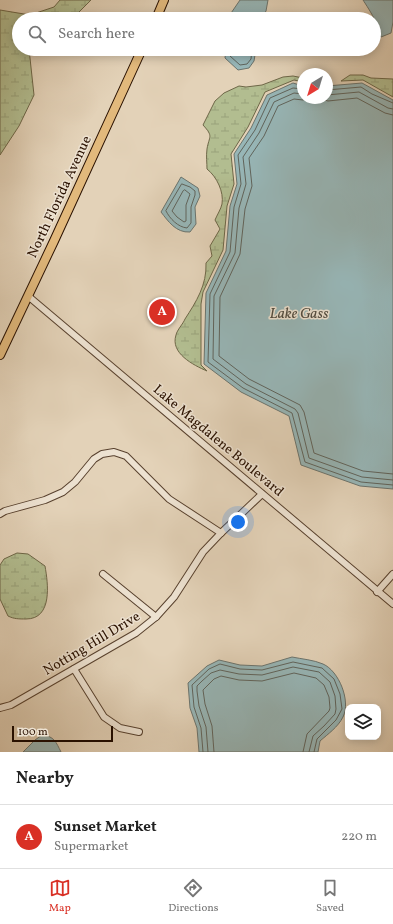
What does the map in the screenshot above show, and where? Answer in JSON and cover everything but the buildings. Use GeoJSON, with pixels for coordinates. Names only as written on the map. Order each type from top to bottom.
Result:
{"type":"FeatureCollection","features":[{"type":"Feature","properties":{"kind":"main road"},"geometry":{"type":"LineString","coordinates":[[159,12],[164,0]]}},
{"type":"Feature","properties":{"kind":"main road","name":"North Florida Avenue"},"geometry":{"type":"LineString","coordinates":[[0,355],[139,56]]}},
{"type":"Feature","properties":{"kind":"street","name":"Lake Magdalene Boulevard"},"geometry":{"type":"LineString","coordinates":[[28,296],[393,604]]}},
{"type":"Feature","properties":{"kind":"street"},"geometry":{"type":"LineString","coordinates":[[0,514],[5,511],[45,500],[63,492],[76,482],[94,459],[102,454],[114,452],[126,456],[169,499],[221,533]]}},
{"type":"Feature","properties":{"kind":"street","name":"Notting Hill Drive"},"geometry":{"type":"LineString","coordinates":[[0,708],[11,706],[136,632],[156,617],[174,597],[203,552],[262,494]]}},
{"type":"Feature","properties":{"kind":"street"},"geometry":{"type":"LineString","coordinates":[[103,574],[156,617]]}},
{"type":"Feature","properties":{"kind":"street"},"geometry":{"type":"LineString","coordinates":[[378,592],[393,574]]}},
{"type":"Feature","properties":{"kind":"street"},"geometry":{"type":"LineString","coordinates":[[74,669],[104,717],[120,728],[139,732]]}},
{"type":"Feature","properties":{"kind":"green space"},"geometry":{"type":"Polygon","coordinates":[[[60,0],[91,0],[79,12],[39,12],[54,7],[60,0]]]}},
{"type":"Feature","properties":{"kind":"green space"},"geometry":{"type":"Polygon","coordinates":[[[0,10],[12,12],[12,56],[30,56],[34,95],[19,126],[0,155],[0,10]]]}},
{"type":"Feature","properties":{"kind":"green space"},"geometry":{"type":"Polygon","coordinates":[[[350,75],[363,75],[371,78],[393,79],[393,97],[363,80],[341,81],[350,75]]]}},
{"type":"Feature","properties":{"kind":"green space"},"geometry":{"type":"Polygon","coordinates":[[[283,77],[297,77],[297,81],[294,80],[265,92],[248,127],[231,154],[234,184],[227,206],[223,250],[203,292],[201,304],[201,365],[207,371],[184,358],[179,353],[175,341],[178,331],[203,286],[206,263],[212,256],[210,246],[220,229],[215,220],[221,206],[222,195],[217,180],[207,169],[207,152],[210,134],[203,125],[215,101],[224,93],[239,86],[246,87],[262,85],[283,77]]]}},
{"type":"Feature","properties":{"kind":"green space"},"geometry":{"type":"Polygon","coordinates":[[[17,553],[28,554],[45,566],[47,599],[45,607],[41,613],[35,617],[26,619],[12,618],[8,616],[0,599],[0,565],[4,559],[17,553]]]}},
{"type":"Feature","properties":{"kind":"water"},"geometry":{"type":"Polygon","coordinates":[[[240,0],[268,0],[265,12],[232,12],[240,0]]]}},
{"type":"Feature","properties":{"kind":"water"},"geometry":{"type":"Polygon","coordinates":[[[363,0],[393,0],[393,22],[391,33],[381,37],[381,12],[370,12],[363,0]]]}},
{"type":"Feature","properties":{"kind":"water"},"geometry":{"type":"Polygon","coordinates":[[[225,56],[255,56],[254,61],[249,68],[238,70],[225,58],[225,56]]]}},
{"type":"Feature","properties":{"kind":"water","name":"Lake Gass"},"geometry":{"type":"Polygon","coordinates":[[[293,83],[297,84],[297,104],[333,104],[333,85],[362,83],[393,100],[393,489],[360,486],[301,465],[289,416],[241,392],[204,364],[206,293],[226,251],[230,206],[237,184],[234,154],[251,128],[267,95],[293,83]]]}},
{"type":"Feature","properties":{"kind":"water"},"geometry":{"type":"Polygon","coordinates":[[[181,177],[198,188],[200,196],[195,207],[196,224],[190,232],[181,231],[170,223],[161,212],[181,177]]]}},
{"type":"Feature","properties":{"kind":"water"},"geometry":{"type":"Polygon","coordinates":[[[292,657],[323,664],[329,668],[334,673],[342,687],[346,703],[341,721],[320,741],[318,752],[199,752],[197,728],[190,708],[188,683],[207,666],[219,660],[240,665],[262,666],[292,657]]]}},
{"type":"Feature","properties":{"kind":"water"},"geometry":{"type":"Polygon","coordinates":[[[42,735],[52,738],[56,742],[61,752],[23,752],[35,740],[42,735]]]}},
{"type":"Feature","properties":{"kind":"place","name":"Sunset Market"},"geometry":{"type":"Point","coordinates":[162,312]}}]}
